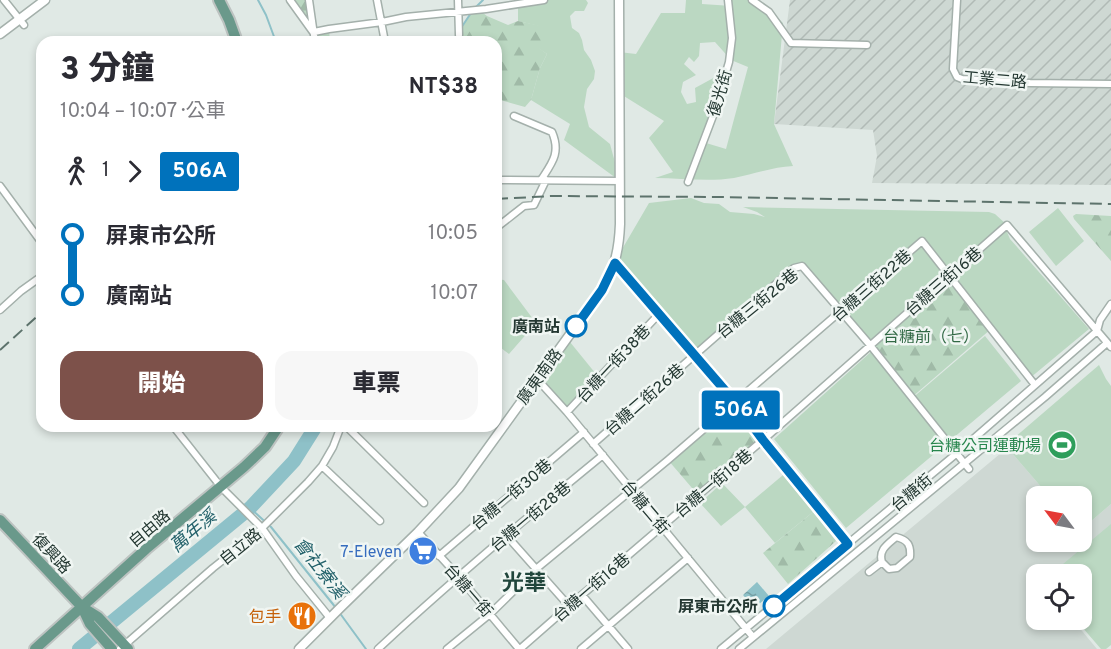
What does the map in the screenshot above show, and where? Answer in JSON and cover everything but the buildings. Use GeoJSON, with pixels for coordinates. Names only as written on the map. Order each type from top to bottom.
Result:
{"type":"FeatureCollection","features":[{"type":"Feature","properties":{"kind":"main road"},"geometry":{"type":"LineString","coordinates":[[219,0],[235,36]]}},
{"type":"Feature","properties":{"kind":"main road","name":"自由路"},"geometry":{"type":"LineString","coordinates":[[35,649],[146,549],[244,467],[265,447],[275,432]]}},
{"type":"Feature","properties":{"kind":"main road","name":"復興路"},"geometry":{"type":"LineString","coordinates":[[1,522],[94,620]]}},
{"type":"Feature","properties":{"kind":"main road"},"geometry":{"type":"LineString","coordinates":[[94,620],[124,648]]}},
{"type":"Feature","properties":{"kind":"main road"},"geometry":{"type":"LineString","coordinates":[[94,620],[112,649]]}},
{"type":"Feature","properties":{"kind":"street"},"geometry":{"type":"LineString","coordinates":[[4,0],[22,22]]}},
{"type":"Feature","properties":{"kind":"street"},"geometry":{"type":"LineString","coordinates":[[0,34],[22,22],[45,0]]}},
{"type":"Feature","properties":{"kind":"street"},"geometry":{"type":"LineString","coordinates":[[290,0],[314,32]]}},
{"type":"Feature","properties":{"kind":"street"},"geometry":{"type":"LineString","coordinates":[[309,0],[314,36]]}},
{"type":"Feature","properties":{"kind":"street"},"geometry":{"type":"LineString","coordinates":[[377,0],[385,36]]}},
{"type":"Feature","properties":{"kind":"street"},"geometry":{"type":"LineString","coordinates":[[458,0],[459,34]]}},
{"type":"Feature","properties":{"kind":"street"},"geometry":{"type":"LineString","coordinates":[[314,32],[406,16],[486,9],[544,0]]}},
{"type":"Feature","properties":{"kind":"street","name":"廣東南路"},"geometry":{"type":"LineString","coordinates":[[502,428],[602,290],[618,255],[620,235],[619,0]]}},
{"type":"Feature","properties":{"kind":"street","name":"復光街"},"geometry":{"type":"LineString","coordinates":[[688,182],[713,116],[729,62],[732,38],[728,0]]}},
{"type":"Feature","properties":{"kind":"street"},"geometry":{"type":"LineString","coordinates":[[752,0],[769,12],[791,43],[867,45]]}},
{"type":"Feature","properties":{"kind":"street","name":"工業二路"},"geometry":{"type":"LineString","coordinates":[[957,0],[953,69],[957,77],[1030,83],[1111,84]]}},
{"type":"Feature","properties":{"kind":"street"},"geometry":{"type":"LineString","coordinates":[[502,223],[524,206],[534,206],[543,180],[556,156],[552,132],[514,116]]}},
{"type":"Feature","properties":{"kind":"street"},"geometry":{"type":"LineString","coordinates":[[502,180],[620,181]]}},
{"type":"Feature","properties":{"kind":"street"},"geometry":{"type":"LineString","coordinates":[[0,186],[36,235]]}},
{"type":"Feature","properties":{"kind":"street","name":"台糖三街16巷"},"geometry":{"type":"LineString","coordinates":[[763,440],[1007,225],[1109,345]]}},
{"type":"Feature","properties":{"kind":"street","name":"台糖三街22巷"},"geometry":{"type":"LineString","coordinates":[[447,649],[490,614],[536,569],[922,241],[1035,385]]}},
{"type":"Feature","properties":{"kind":"street"},"geometry":{"type":"LineString","coordinates":[[615,263],[735,402],[848,544]]}},
{"type":"Feature","properties":{"kind":"street","name":"台糖三街26巷"},"geometry":{"type":"LineString","coordinates":[[695,355],[794,268],[802,266],[841,311]]}},
{"type":"Feature","properties":{"kind":"street"},"geometry":{"type":"LineString","coordinates":[[0,310],[36,280]]}},
{"type":"Feature","properties":{"kind":"street"},"geometry":{"type":"LineString","coordinates":[[1097,331],[1100,320],[1111,304]]}},
{"type":"Feature","properties":{"kind":"street"},"geometry":{"type":"LineString","coordinates":[[841,311],[966,467]]}},
{"type":"Feature","properties":{"kind":"street","name":"台糖一街38巷"},"geometry":{"type":"LineString","coordinates":[[567,412],[659,314]]}},
{"type":"Feature","properties":{"kind":"street","name":"台糖街"},"geometry":{"type":"LineString","coordinates":[[721,649],[956,454],[1097,331]]}},
{"type":"Feature","properties":{"kind":"street","name":"台糖街"},"geometry":{"type":"LineString","coordinates":[[739,649],[966,467],[1045,397],[1109,345]]}},
{"type":"Feature","properties":{"kind":"street","name":"台糖二街26巷"},"geometry":{"type":"LineString","coordinates":[[593,444],[695,355]]}},
{"type":"Feature","properties":{"kind":"street","name":"台糖二街"},"geometry":{"type":"LineString","coordinates":[[537,379],[584,432],[753,637]]}},
{"type":"Feature","properties":{"kind":"street"},"geometry":{"type":"LineString","coordinates":[[178,432],[296,576],[335,612]]}},
{"type":"Feature","properties":{"kind":"street","name":"自立路"},"geometry":{"type":"LineString","coordinates":[[124,648],[213,568],[260,530],[308,482],[322,466],[339,432]]}},
{"type":"Feature","properties":{"kind":"street"},"geometry":{"type":"LineString","coordinates":[[352,432],[424,504]]}},
{"type":"Feature","properties":{"kind":"street","name":"廣東南路"},"geometry":{"type":"LineString","coordinates":[[299,649],[418,532],[459,488],[499,432]]}},
{"type":"Feature","properties":{"kind":"street","name":"台糖一街30巷"},"geometry":{"type":"LineString","coordinates":[[439,556],[584,432]]}},
{"type":"Feature","properties":{"kind":"street","name":"台糖一街18巷"},"geometry":{"type":"LineString","coordinates":[[662,526],[763,440]]}},
{"type":"Feature","properties":{"kind":"street","name":"台糖一街28巷"},"geometry":{"type":"LineString","coordinates":[[378,649],[506,535],[603,455]]}},
{"type":"Feature","properties":{"kind":"street"},"geometry":{"type":"LineString","coordinates":[[322,466],[380,521]]}},
{"type":"Feature","properties":{"kind":"street","name":"台糖一街16巷"},"geometry":{"type":"LineString","coordinates":[[520,649],[662,526]]}},
{"type":"Feature","properties":{"kind":"street","name":"台糖一街"},"geometry":{"type":"LineString","coordinates":[[418,532],[520,649]]}},
{"type":"Feature","properties":{"kind":"street"},"geometry":{"type":"LineString","coordinates":[[506,535],[569,606]]}},
{"type":"Feature","properties":{"kind":"street"},"geometry":{"type":"LineString","coordinates":[[896,537],[904,539],[911,549],[910,557],[897,568],[889,569],[882,562],[880,558],[882,549],[896,537]]}},
{"type":"Feature","properties":{"kind":"street"},"geometry":{"type":"LineString","coordinates":[[581,649],[688,558]]}},
{"type":"Feature","properties":{"kind":"street"},"geometry":{"type":"LineString","coordinates":[[869,572],[882,562]]}},
{"type":"Feature","properties":{"kind":"street"},"geometry":{"type":"LineString","coordinates":[[582,595],[628,649]]}},
{"type":"Feature","properties":{"kind":"shaded area"},"geometry":{"type":"Polygon","coordinates":[[[790,0],[1111,0],[1111,185],[872,183],[877,156],[873,130],[774,124],[790,0]]]}},
{"type":"Feature","properties":{"kind":"shaded area"},"geometry":{"type":"Polygon","coordinates":[[[1013,443],[1012,453],[1040,486],[1026,486],[1026,552],[1080,552],[1066,564],[1026,564],[1026,630],[1081,630],[1097,649],[766,649],[1013,443]]]}},
{"type":"Feature","properties":{"kind":"shaded area"},"geometry":{"type":"Polygon","coordinates":[[[1111,504],[1111,526],[1092,542],[1092,520],[1111,504]]]}},
{"type":"Feature","properties":{"kind":"green space"},"geometry":{"type":"Polygon","coordinates":[[[290,0],[309,0],[314,32],[329,29],[330,36],[314,36],[290,0]]]}},
{"type":"Feature","properties":{"kind":"green space"},"geometry":{"type":"Polygon","coordinates":[[[518,0],[586,0],[588,3],[584,11],[575,11],[570,16],[572,28],[579,33],[584,50],[595,71],[594,79],[587,89],[584,107],[589,127],[610,144],[620,181],[564,140],[570,124],[531,100],[540,68],[547,54],[530,43],[551,29],[518,21],[518,0]]]}},
{"type":"Feature","properties":{"kind":"green space"},"geometry":{"type":"Polygon","coordinates":[[[686,0],[702,0],[702,4],[732,6],[732,0],[749,0],[774,14],[783,23],[774,124],[793,166],[724,179],[655,178],[673,172],[649,138],[664,121],[619,93],[619,52],[636,54],[661,13],[685,13],[686,0]],[[715,42],[700,43],[699,56],[694,62],[689,57],[684,64],[696,75],[683,82],[681,92],[687,104],[696,102],[695,88],[717,76],[727,75],[706,143],[726,149],[748,67],[731,60],[715,42]]]}},
{"type":"Feature","properties":{"kind":"green space"},"geometry":{"type":"Polygon","coordinates":[[[475,7],[487,16],[508,25],[518,21],[551,28],[551,38],[541,44],[532,43],[547,54],[540,68],[531,100],[525,107],[502,100],[502,36],[456,36],[475,7]]]}},
{"type":"Feature","properties":{"kind":"green space"},"geometry":{"type":"Polygon","coordinates":[[[691,198],[704,203],[719,204],[730,212],[765,217],[743,207],[989,212],[995,214],[1007,225],[1010,239],[1089,329],[1030,378],[949,276],[870,345],[802,266],[794,268],[695,355],[614,263],[649,203],[691,198]]]}},
{"type":"Feature","properties":{"kind":"green space"},"geometry":{"type":"Polygon","coordinates":[[[1058,208],[1084,241],[1056,266],[1029,232],[1058,208]]]}},
{"type":"Feature","properties":{"kind":"green space"},"geometry":{"type":"Polygon","coordinates":[[[1076,214],[1111,216],[1111,261],[1074,219],[1073,216],[1076,214]]]}},
{"type":"Feature","properties":{"kind":"green space","name":"台糖前（七）"},"geometry":{"type":"Polygon","coordinates":[[[949,276],[991,329],[911,398],[870,345],[949,276]]]}},
{"type":"Feature","properties":{"kind":"green space"},"geometry":{"type":"Polygon","coordinates":[[[502,280],[536,323],[509,354],[502,349],[502,280]]]}},
{"type":"Feature","properties":{"kind":"green space"},"geometry":{"type":"Polygon","coordinates":[[[985,336],[1021,381],[846,528],[774,439],[872,351],[910,400],[985,336]]]}},
{"type":"Feature","properties":{"kind":"green space"},"geometry":{"type":"Polygon","coordinates":[[[570,342],[596,374],[567,412],[537,379],[570,342]]]}},
{"type":"Feature","properties":{"kind":"green space","name":"台糖公司運動場"},"geometry":{"type":"Polygon","coordinates":[[[1099,365],[1111,386],[1111,504],[1092,520],[1092,486],[1040,486],[1012,453],[1014,438],[1099,365]]]}},
{"type":"Feature","properties":{"kind":"green space"},"geometry":{"type":"Polygon","coordinates":[[[735,402],[763,440],[698,495],[668,460],[735,402]]]}},
{"type":"Feature","properties":{"kind":"green space"},"geometry":{"type":"Polygon","coordinates":[[[783,475],[813,512],[775,543],[745,507],[783,475]]]}},
{"type":"Feature","properties":{"kind":"green space"},"geometry":{"type":"Polygon","coordinates":[[[722,483],[745,507],[721,526],[700,503],[722,483]]]}},
{"type":"Feature","properties":{"kind":"green space"},"geometry":{"type":"Polygon","coordinates":[[[813,512],[836,541],[788,584],[763,553],[813,512]]]}},
{"type":"Feature","properties":{"kind":"green space"},"geometry":{"type":"Polygon","coordinates":[[[1111,524],[1111,645],[1106,649],[1101,649],[1085,630],[1092,630],[1092,564],[1063,564],[1077,552],[1092,552],[1092,540],[1111,524]]]}},
{"type":"Feature","properties":{"kind":"water"},"geometry":{"type":"Polygon","coordinates":[[[757,582],[769,596],[754,608],[743,595],[757,582]]]}},
{"type":"Feature","properties":{"kind":"waterway","name":"萬年溪"},"geometry":{"type":"LineString","coordinates":[[258,0],[274,36]]}},
{"type":"Feature","properties":{"kind":"waterway"},"geometry":{"type":"LineString","coordinates":[[474,9],[483,0]]}},
{"type":"Feature","properties":{"kind":"waterway"},"geometry":{"type":"LineString","coordinates":[[461,28],[471,13]]}},
{"type":"Feature","properties":{"kind":"waterway","name":"萬年溪"},"geometry":{"type":"LineString","coordinates":[[79,649],[250,508],[294,461],[312,432]]}},
{"type":"Feature","properties":{"kind":"waterway","name":"會社寮溪"},"geometry":{"type":"LineString","coordinates":[[250,508],[271,527],[336,608]]}},
{"type":"Feature","properties":{"kind":"waterway","name":"會社寮溪"},"geometry":{"type":"LineString","coordinates":[[339,612],[366,649]]}},
{"type":"Feature","properties":{"kind":"railway"},"geometry":{"type":"LineString","coordinates":[[502,199],[552,196],[718,197],[1111,204]]}},
{"type":"Feature","properties":{"kind":"railway"},"geometry":{"type":"LineString","coordinates":[[0,350],[36,317]]}},
{"type":"Feature","properties":{"kind":"bus line","name":"506A"},"geometry":{"type":"LineString","coordinates":[[576,326],[602,290],[615,263],[735,402],[848,544],[774,606]]}},
{"type":"Feature","properties":{"kind":"place","name":"廣南站"},"geometry":{"type":"Point","coordinates":[576,326]}},
{"type":"Feature","properties":{"kind":"place","name":"台糖公司運動場"},"geometry":{"type":"Point","coordinates":[1062,445]}},
{"type":"Feature","properties":{"kind":"place","name":"7-Eleven"},"geometry":{"type":"Point","coordinates":[423,551]}},
{"type":"Feature","properties":{"kind":"place","name":"屏東市公所"},"geometry":{"type":"Point","coordinates":[774,606]}},
{"type":"Feature","properties":{"kind":"place","name":"包手"},"geometry":{"type":"Point","coordinates":[302,616]}},
{"type":"Feature","properties":{"kind":"district","name":"光華"},"geometry":{"type":"Point","coordinates":[524,582]}}]}
